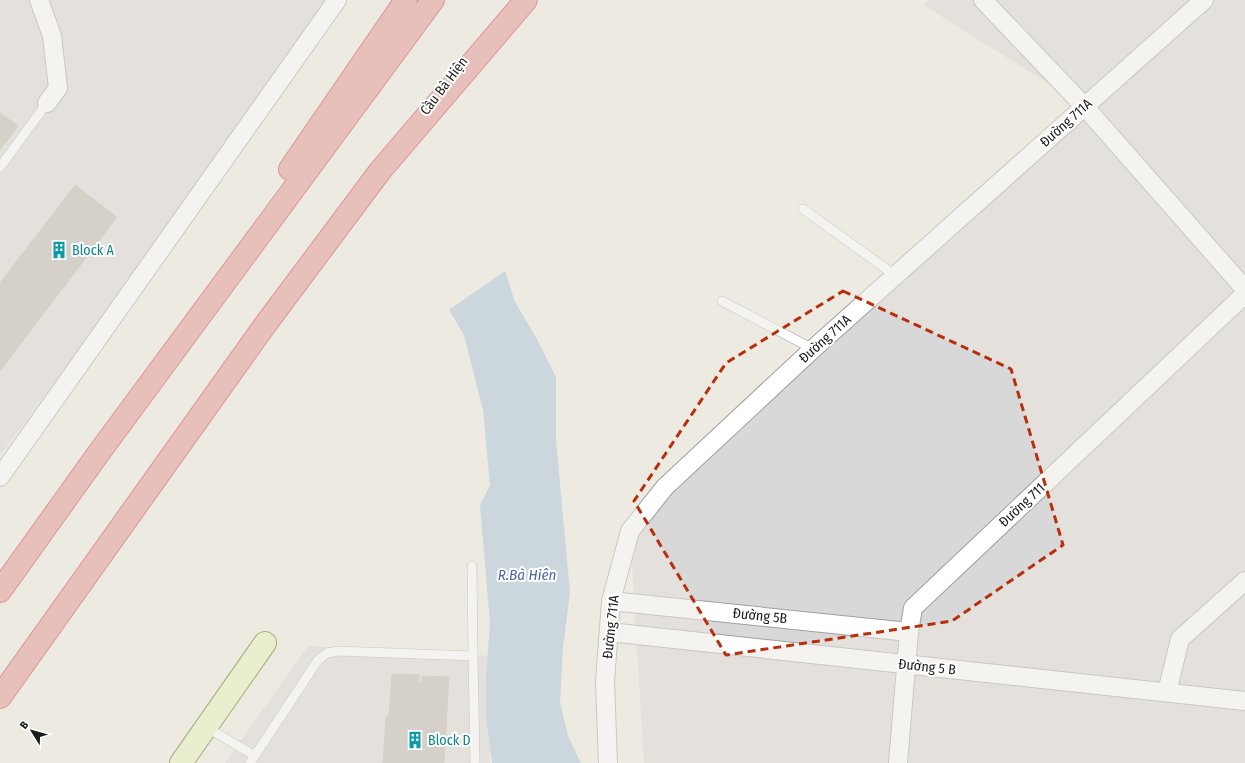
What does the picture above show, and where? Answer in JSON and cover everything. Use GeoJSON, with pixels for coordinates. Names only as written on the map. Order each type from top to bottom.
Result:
{"type":"FeatureCollection","features":[{"type":"Feature","properties":{"kind":"highway"},"geometry":{"type":"LineString","coordinates":[[98,454],[357,70],[406,0]]}},
{"type":"Feature","properties":{"kind":"highway"},"geometry":{"type":"LineString","coordinates":[[0,591],[98,454],[432,0]]}},
{"type":"Feature","properties":{"kind":"highway","name":"Cầu Bà Hiện"},"geometry":{"type":"LineString","coordinates":[[380,171],[507,0]]}},
{"type":"Feature","properties":{"kind":"highway"},"geometry":{"type":"LineString","coordinates":[[0,697],[265,324],[380,171],[526,0]]}},
{"type":"Feature","properties":{"kind":"main road"},"geometry":{"type":"LineString","coordinates":[[181,763],[265,643]]}},
{"type":"Feature","properties":{"kind":"street"},"geometry":{"type":"LineString","coordinates":[[39,0],[52,36],[58,88],[47,103]]}},
{"type":"Feature","properties":{"kind":"street"},"geometry":{"type":"LineString","coordinates":[[0,477],[337,0]]}},
{"type":"Feature","properties":{"kind":"street"},"geometry":{"type":"LineString","coordinates":[[983,0],[1084,106],[1245,289]]}},
{"type":"Feature","properties":{"kind":"street","name":"Đường 711A"},"geometry":{"type":"LineString","coordinates":[[608,763],[605,681],[611,601],[630,531],[665,487],[814,349],[1204,0]]}},
{"type":"Feature","properties":{"kind":"street","name":"Đường 711"},"geometry":{"type":"LineString","coordinates":[[898,763],[913,608],[1245,294]]}},
{"type":"Feature","properties":{"kind":"street"},"geometry":{"type":"LineString","coordinates":[[1167,692],[1180,639],[1245,581]]}},
{"type":"Feature","properties":{"kind":"street","name":"Đường 5B"},"geometry":{"type":"LineString","coordinates":[[611,601],[910,632]]}},
{"type":"Feature","properties":{"kind":"street","name":"Đường 5 B"},"geometry":{"type":"LineString","coordinates":[[609,632],[1245,701]]}},
{"type":"Feature","properties":{"kind":"lane"},"geometry":{"type":"LineString","coordinates":[[0,167],[47,103]]}},
{"type":"Feature","properties":{"kind":"lane"},"geometry":{"type":"LineString","coordinates":[[803,209],[896,276]]}},
{"type":"Feature","properties":{"kind":"lane"},"geometry":{"type":"LineString","coordinates":[[722,301],[814,349]]}},
{"type":"Feature","properties":{"kind":"lane"},"geometry":{"type":"LineString","coordinates":[[472,566],[475,763]]}},
{"type":"Feature","properties":{"kind":"lane"},"geometry":{"type":"LineString","coordinates":[[206,727],[253,760],[318,660],[328,654],[338,651],[473,656]]}},
{"type":"Feature","properties":{"kind":"highlighted area"},"geometry":{"type":"Polygon","coordinates":[[[843,291],[1011,369],[1063,545],[952,621],[726,655],[634,501],[726,363],[843,291]]]}},
{"type":"Feature","properties":{"kind":"shaded area"},"geometry":{"type":"Polygon","coordinates":[[[0,0],[328,0],[183,208],[0,456],[0,0]]]}},
{"type":"Feature","properties":{"kind":"shaded area"},"geometry":{"type":"Polygon","coordinates":[[[929,0],[1245,0],[1245,763],[644,763],[630,531],[1084,106],[923,5],[929,0]]]}},
{"type":"Feature","properties":{"kind":"shaded area"},"geometry":{"type":"Polygon","coordinates":[[[308,646],[488,656],[490,763],[225,763],[308,646]]]}},
{"type":"Feature","properties":{"kind":"water","name":"R.Bà Hiên"},"geometry":{"type":"Polygon","coordinates":[[[505,271],[515,302],[537,339],[556,377],[556,440],[570,592],[563,648],[560,702],[568,736],[581,763],[492,763],[486,717],[486,677],[490,623],[480,505],[490,485],[483,410],[464,335],[449,310],[505,271]]]}},
{"type":"Feature","properties":{"kind":"building"},"geometry":{"type":"Polygon","coordinates":[[[0,113],[18,126],[0,150],[0,113]]]}},
{"type":"Feature","properties":{"kind":"building","name":"Block A"},"geometry":{"type":"Polygon","coordinates":[[[75,185],[117,217],[0,371],[0,283],[75,185]]]}},
{"type":"Feature","properties":{"kind":"building","name":"Block D"},"geometry":{"type":"Polygon","coordinates":[[[392,674],[419,675],[419,682],[422,682],[422,676],[449,677],[444,763],[383,763],[386,716],[389,716],[392,674]]]}},
{"type":"Feature","properties":{"kind":"place","name":"Block A"},"geometry":{"type":"Point","coordinates":[59,250]}},
{"type":"Feature","properties":{"kind":"place","name":"Block D"},"geometry":{"type":"Point","coordinates":[415,740]}}]}
